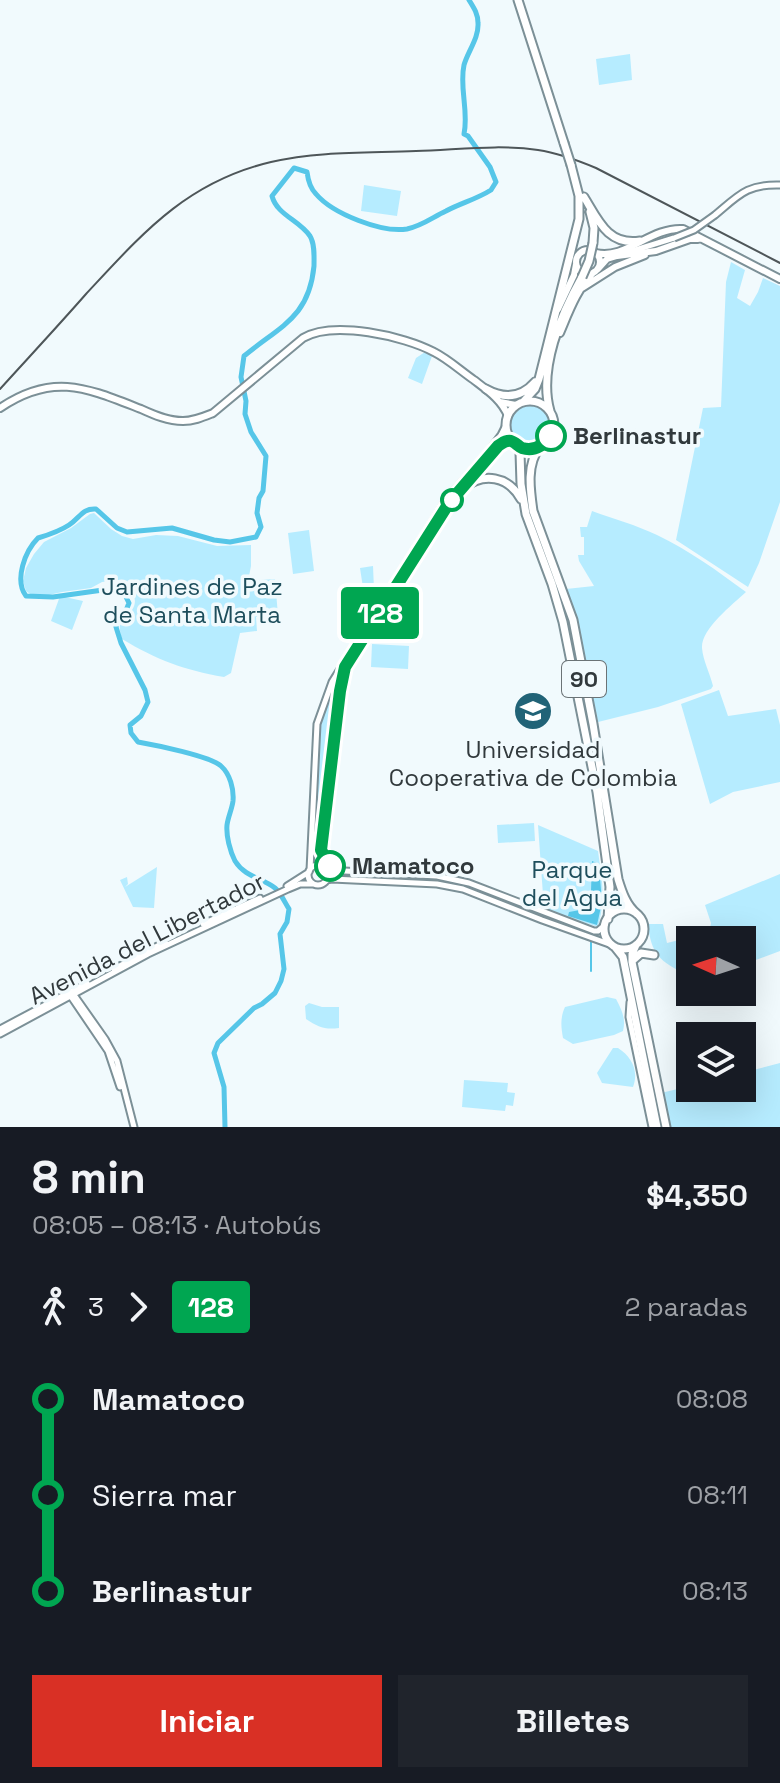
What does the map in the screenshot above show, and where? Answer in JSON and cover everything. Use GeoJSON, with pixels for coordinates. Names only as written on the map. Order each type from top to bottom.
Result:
{"type":"FeatureCollection","features":[{"type":"Feature","properties":{"kind":"highway","name":"90"},"geometry":{"type":"LineString","coordinates":[[518,0],[575,177],[592,219],[593,243],[589,261],[564,312],[555,339],[545,391],[553,422],[552,434],[535,454],[531,496],[533,511],[573,620],[618,879],[628,906],[637,914]]}},
{"type":"Feature","properties":{"kind":"highway","name":"90"},"geometry":{"type":"LineString","coordinates":[[575,177],[579,213],[541,370],[535,389],[508,416],[506,431],[520,452],[526,514],[563,622],[597,792],[610,887],[606,922]]}},
{"type":"Feature","properties":{"kind":"highway"},"geometry":{"type":"LineString","coordinates":[[584,197],[609,234],[624,242],[640,241]]}},
{"type":"Feature","properties":{"kind":"highway"},"geometry":{"type":"LineString","coordinates":[[486,389],[504,396],[524,393],[532,387],[541,370]]}},
{"type":"Feature","properties":{"kind":"highway"},"geometry":{"type":"LineString","coordinates":[[520,404],[531,401],[539,403],[551,414]]}},
{"type":"Feature","properties":{"kind":"highway"},"geometry":{"type":"LineString","coordinates":[[514,443],[526,449],[540,447]]}},
{"type":"Feature","properties":{"kind":"highway"},"geometry":{"type":"LineString","coordinates":[[463,488],[479,479],[498,479],[515,489],[526,514]]}},
{"type":"Feature","properties":{"kind":"highway"},"geometry":{"type":"LineString","coordinates":[[654,1127],[623,957],[606,936],[606,922],[613,913],[621,910],[637,914],[644,929],[632,954],[632,962],[666,1127]]}},
{"type":"Feature","properties":{"kind":"highway"},"geometry":{"type":"LineString","coordinates":[[614,946],[626,949],[636,945]]}},
{"type":"Feature","properties":{"kind":"highway"},"geometry":{"type":"LineString","coordinates":[[632,962],[641,953],[654,955]]}},
{"type":"Feature","properties":{"kind":"main road"},"geometry":{"type":"LineString","coordinates":[[582,288],[615,267],[675,242],[751,188],[780,185]]}},
{"type":"Feature","properties":{"kind":"main road"},"geometry":{"type":"LineString","coordinates":[[555,339],[582,288],[607,259],[665,230],[683,229],[780,279]]}},
{"type":"Feature","properties":{"kind":"main road"},"geometry":{"type":"LineString","coordinates":[[665,230],[678,233],[680,239],[675,242]]}},
{"type":"Feature","properties":{"kind":"main road"},"geometry":{"type":"LineString","coordinates":[[616,254],[701,239]]}},
{"type":"Feature","properties":{"kind":"main road"},"geometry":{"type":"LineString","coordinates":[[556,313],[571,284],[577,257],[582,252],[589,250],[607,255],[651,252]]}},
{"type":"Feature","properties":{"kind":"main road"},"geometry":{"type":"LineString","coordinates":[[596,253],[599,259],[596,271]]}},
{"type":"Feature","properties":{"kind":"main road"},"geometry":{"type":"LineString","coordinates":[[563,284],[576,267]]}},
{"type":"Feature","properties":{"kind":"main road"},"geometry":{"type":"LineString","coordinates":[[576,267],[583,273],[596,271]]}},
{"type":"Feature","properties":{"kind":"main road"},"geometry":{"type":"LineString","coordinates":[[0,408],[38,388],[78,387],[171,420],[198,419],[213,413],[310,334],[336,330],[412,342],[437,353],[486,389],[508,416]]}},
{"type":"Feature","properties":{"kind":"main road"},"geometry":{"type":"LineString","coordinates":[[499,402],[520,404]]}},
{"type":"Feature","properties":{"kind":"main road"},"geometry":{"type":"LineString","coordinates":[[506,425],[488,452],[446,500],[332,682],[317,724],[308,877],[313,884],[332,879],[424,883],[468,890],[614,946]]}},
{"type":"Feature","properties":{"kind":"main road"},"geometry":{"type":"LineString","coordinates":[[326,880],[320,861],[345,667],[449,503],[498,446],[504,442],[514,443]]}},
{"type":"Feature","properties":{"kind":"main road"},"geometry":{"type":"LineString","coordinates":[[321,850],[330,866],[342,872]]}},
{"type":"Feature","properties":{"kind":"main road"},"geometry":{"type":"LineString","coordinates":[[309,871],[315,866],[342,872],[437,876],[469,883],[594,931],[601,929],[606,922]]}},
{"type":"Feature","properties":{"kind":"main road","name":"Avenida del Libertador"},"geometry":{"type":"LineString","coordinates":[[287,888],[309,871]]}},
{"type":"Feature","properties":{"kind":"main road"},"geometry":{"type":"LineString","coordinates":[[424,883],[469,883]]}},
{"type":"Feature","properties":{"kind":"main road","name":"Avenida del Libertador"},"geometry":{"type":"LineString","coordinates":[[0,1032],[152,948],[287,888],[313,884]]}},
{"type":"Feature","properties":{"kind":"main road"},"geometry":{"type":"LineString","coordinates":[[72,994],[108,1051],[133,1127]]}},
{"type":"Feature","properties":{"kind":"green space"},"geometry":{"type":"Polygon","coordinates":[[[630,54],[632,80],[599,85],[596,59],[630,54]]]}},
{"type":"Feature","properties":{"kind":"green space"},"geometry":{"type":"Polygon","coordinates":[[[364,185],[401,191],[397,216],[361,211],[364,185]]]}},
{"type":"Feature","properties":{"kind":"green space"},"geometry":{"type":"Polygon","coordinates":[[[731,262],[745,270],[737,298],[750,306],[763,278],[780,286],[780,502],[748,587],[676,540],[703,408],[721,407],[726,282],[731,262]]]}},
{"type":"Feature","properties":{"kind":"green space"},"geometry":{"type":"Polygon","coordinates":[[[425,352],[432,356],[422,384],[408,378],[416,358],[425,352]]]}},
{"type":"Feature","properties":{"kind":"green space"},"geometry":{"type":"Polygon","coordinates":[[[529,404],[544,410],[550,425],[544,440],[529,446],[514,440],[508,425],[514,410],[529,404]]]}},
{"type":"Feature","properties":{"kind":"green space"},"geometry":{"type":"Polygon","coordinates":[[[592,511],[668,541],[703,561],[746,592],[718,618],[703,641],[703,653],[713,686],[711,689],[658,707],[598,722],[578,626],[566,589],[594,586],[578,555],[584,555],[584,537],[581,537],[580,527],[587,527],[592,511]]]}},
{"type":"Feature","properties":{"kind":"green space","name":"Jardines de Paz de Santa Marta"},"geometry":{"type":"Polygon","coordinates":[[[94,513],[111,529],[133,539],[156,535],[178,536],[217,546],[251,545],[248,581],[275,579],[278,616],[256,617],[257,631],[240,633],[231,673],[224,677],[171,663],[122,639],[121,623],[135,601],[131,589],[121,580],[40,597],[26,591],[23,581],[26,568],[44,542],[94,513]]]}},
{"type":"Feature","properties":{"kind":"green space"},"geometry":{"type":"Polygon","coordinates":[[[309,530],[314,571],[293,574],[288,533],[309,530]]]}},
{"type":"Feature","properties":{"kind":"green space"},"geometry":{"type":"Polygon","coordinates":[[[373,566],[375,613],[367,614],[360,568],[373,566]]]}},
{"type":"Feature","properties":{"kind":"green space"},"geometry":{"type":"Polygon","coordinates":[[[60,596],[83,601],[72,630],[51,621],[60,596]]]}},
{"type":"Feature","properties":{"kind":"green space"},"geometry":{"type":"Polygon","coordinates":[[[372,644],[409,646],[408,669],[371,667],[372,644]]]}},
{"type":"Feature","properties":{"kind":"green space"},"geometry":{"type":"Polygon","coordinates":[[[334,687],[339,691],[317,864],[310,866],[320,721],[334,687]]]}},
{"type":"Feature","properties":{"kind":"green space"},"geometry":{"type":"Polygon","coordinates":[[[719,690],[728,716],[776,709],[780,725],[780,782],[733,792],[710,804],[681,704],[719,690]]]}},
{"type":"Feature","properties":{"kind":"green space"},"geometry":{"type":"Polygon","coordinates":[[[534,823],[535,841],[498,843],[497,825],[534,823]]]}},
{"type":"Feature","properties":{"kind":"green space","name":"Parque del Agua"},"geometry":{"type":"Polygon","coordinates":[[[538,825],[598,851],[603,898],[598,927],[544,909],[538,825]]]}},
{"type":"Feature","properties":{"kind":"green space"},"geometry":{"type":"Polygon","coordinates":[[[157,867],[154,908],[133,907],[120,880],[127,877],[125,887],[157,867]]]}},
{"type":"Feature","properties":{"kind":"green space"},"geometry":{"type":"Polygon","coordinates":[[[780,874],[780,951],[756,960],[756,926],[710,926],[705,905],[780,874]]]}},
{"type":"Feature","properties":{"kind":"green space"},"geometry":{"type":"Polygon","coordinates":[[[648,924],[663,924],[667,943],[676,941],[676,969],[658,956],[648,924]]]}},
{"type":"Feature","properties":{"kind":"green space"},"geometry":{"type":"Polygon","coordinates":[[[607,997],[616,999],[620,1007],[624,1019],[623,1031],[573,1044],[563,1038],[561,1022],[565,1007],[607,997]]]}},
{"type":"Feature","properties":{"kind":"green space"},"geometry":{"type":"Polygon","coordinates":[[[309,1003],[339,1007],[339,1028],[322,1027],[306,1019],[305,1006],[309,1003]]]}},
{"type":"Feature","properties":{"kind":"green space"},"geometry":{"type":"Polygon","coordinates":[[[613,1048],[623,1052],[633,1065],[633,1087],[602,1083],[597,1073],[613,1048]]]}},
{"type":"Feature","properties":{"kind":"green space"},"geometry":{"type":"Polygon","coordinates":[[[780,1063],[780,1127],[669,1127],[661,1093],[676,1089],[676,1102],[756,1102],[756,1069],[780,1063]]]}},
{"type":"Feature","properties":{"kind":"green space"},"geometry":{"type":"Polygon","coordinates":[[[464,1080],[508,1083],[507,1092],[515,1093],[513,1106],[506,1105],[505,1111],[462,1107],[464,1080]]]}},
{"type":"Feature","properties":{"kind":"water"},"geometry":{"type":"Polygon","coordinates":[[[592,861],[599,866],[602,902],[597,925],[568,916],[569,912],[589,904],[592,861]]]}},
{"type":"Feature","properties":{"kind":"waterway"},"geometry":{"type":"LineString","coordinates":[[225,1127],[224,1087],[214,1053],[218,1043],[254,1008],[275,993],[284,969],[280,934],[287,922],[289,909],[275,888],[249,874],[235,861],[227,829],[233,792],[224,769],[215,762],[194,755],[138,742],[131,733],[130,725],[141,716],[148,702],[116,627],[129,603],[124,593],[110,589],[53,597],[26,596],[21,574],[29,550],[38,538],[65,527],[91,509],[96,509],[117,528],[127,532],[172,528],[230,542],[256,537],[261,527],[257,513],[263,491],[266,456],[251,432],[245,414],[241,377],[244,356],[281,328],[299,309],[311,284],[314,266],[310,236],[278,208],[272,196],[294,168],[307,172],[314,192],[346,215],[385,228],[407,229],[491,190],[496,182],[490,167],[464,134],[464,65],[478,29],[478,20],[469,0]]}},
{"type":"Feature","properties":{"kind":"waterway"},"geometry":{"type":"LineString","coordinates":[[591,941],[591,971]]}},
{"type":"Feature","properties":{"kind":"railway"},"geometry":{"type":"LineString","coordinates":[[0,389],[127,251],[168,213],[214,183],[241,171],[289,158],[492,147],[545,151],[596,168],[780,263]]}},
{"type":"Feature","properties":{"kind":"bus line","name":"128"},"geometry":{"type":"LineString","coordinates":[[330,866],[321,850],[345,667],[449,503],[498,446],[512,441],[521,448],[536,448],[551,436]]}},
{"type":"Feature","properties":{"kind":"place","name":"Berlinastur"},"geometry":{"type":"Point","coordinates":[551,436]}},
{"type":"Feature","properties":{"kind":"place","name":"Universidad Cooperativa de Colombia"},"geometry":{"type":"Point","coordinates":[533,711]}},
{"type":"Feature","properties":{"kind":"place","name":"Mamatoco"},"geometry":{"type":"Point","coordinates":[330,866]}}]}
